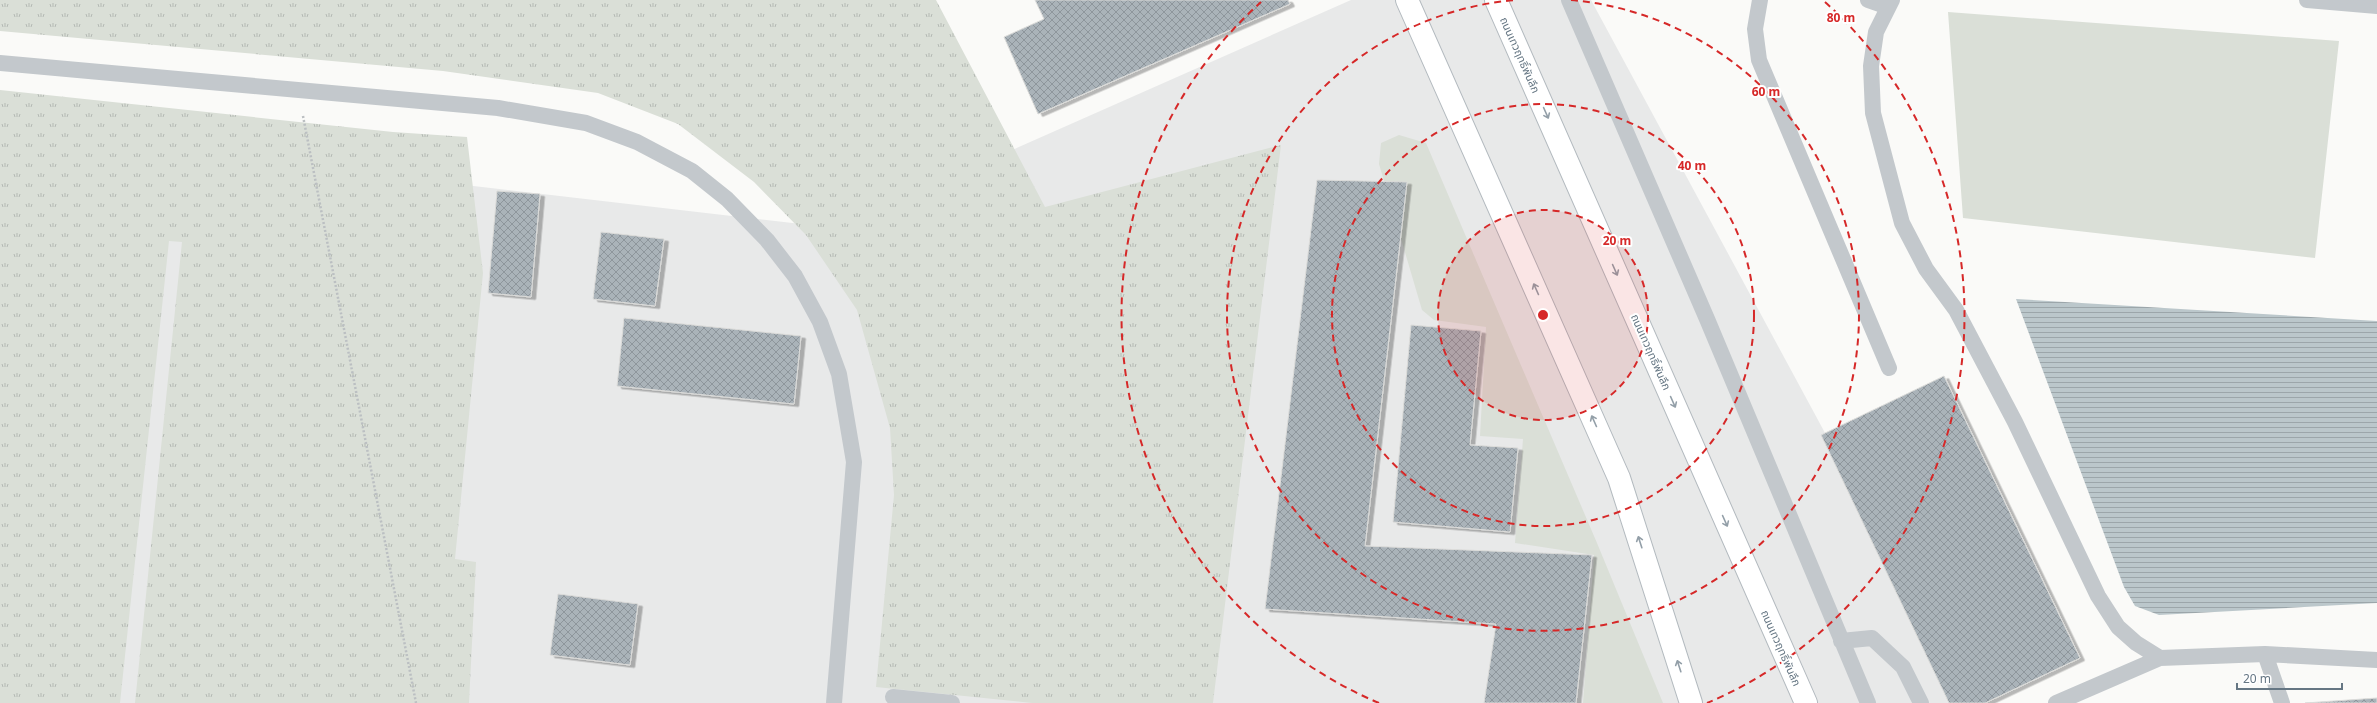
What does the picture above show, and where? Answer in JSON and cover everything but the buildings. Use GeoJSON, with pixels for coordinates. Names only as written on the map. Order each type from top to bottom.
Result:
{"type":"FeatureCollection","features":[{"type":"Feature","properties":{"kind":"street"},"geometry":{"type":"LineString","coordinates":[[1407,0],[1619,478],[1692,703]]}},
{"type":"Feature","properties":{"kind":"street","name":"ถนนเทวฤทธิ์พันลึก"},"geometry":{"type":"LineString","coordinates":[[1496,0],[1804,702]]}},
{"type":"Feature","properties":{"kind":"lane"},"geometry":{"type":"LineString","coordinates":[[1569,0],[1710,326],[1868,703]]}},
{"type":"Feature","properties":{"kind":"lane"},"geometry":{"type":"LineString","coordinates":[[1760,0],[1755,29],[1759,60],[1889,368]]}},
{"type":"Feature","properties":{"kind":"lane"},"geometry":{"type":"LineString","coordinates":[[1868,0],[1890,3],[1876,32],[1871,66],[1873,113],[1902,223],[1926,270],[1956,310],[2015,422],[2098,596],[2118,628],[2136,643],[2160,658]]}},
{"type":"Feature","properties":{"kind":"lane"},"geometry":{"type":"LineString","coordinates":[[2307,0],[2377,6]]}},
{"type":"Feature","properties":{"kind":"lane"},"geometry":{"type":"LineString","coordinates":[[0,63],[498,108],[586,123],[637,142],[692,171],[727,199],[767,240],[795,276],[820,322],[839,374],[854,462],[852,510],[834,703]]}},
{"type":"Feature","properties":{"kind":"lane"},"geometry":{"type":"LineString","coordinates":[[1841,641],[1872,638],[1903,667],[1921,703]]}},
{"type":"Feature","properties":{"kind":"lane"},"geometry":{"type":"LineString","coordinates":[[2265,654],[2282,703]]}},
{"type":"Feature","properties":{"kind":"lane"},"geometry":{"type":"LineString","coordinates":[[2056,703],[2160,658],[2265,654],[2377,660]]}},
{"type":"Feature","properties":{"kind":"lane"},"geometry":{"type":"LineString","coordinates":[[893,697],[952,703]]}},
{"type":"Feature","properties":{"kind":"path"},"geometry":{"type":"LineString","coordinates":[[298,90],[416,703]]}},
{"type":"Feature","properties":{"kind":"shaded area"},"geometry":{"type":"Polygon","coordinates":[[[1351,0],[1591,0],[1971,703],[0,703],[0,131],[836,228],[1351,0]]]}},
{"type":"Feature","properties":{"kind":"shaded area"},"geometry":{"type":"Polygon","coordinates":[[[2016,299],[2377,321],[2377,603],[2159,615],[2135,606],[2124,587],[2016,299]]]}},
{"type":"Feature","properties":{"kind":"green space"},"geometry":{"type":"Polygon","coordinates":[[[0,0],[936,0],[1045,207],[1281,145],[1213,703],[1032,703],[876,687],[894,495],[890,428],[857,310],[806,235],[754,182],[678,124],[598,93],[443,71],[0,31],[0,0]]]}},
{"type":"Feature","properties":{"kind":"green space"},"geometry":{"type":"Polygon","coordinates":[[[1948,12],[2339,41],[2315,258],[1963,218],[1948,12]]]}},
{"type":"Feature","properties":{"kind":"green space"},"geometry":{"type":"Polygon","coordinates":[[[0,90],[393,132],[467,137],[483,273],[455,559],[476,562],[469,703],[135,703],[182,242],[169,241],[120,703],[0,703],[0,90]]]}},
{"type":"Feature","properties":{"kind":"green space"},"geometry":{"type":"Polygon","coordinates":[[[1399,135],[1426,143],[1597,543],[1663,703],[1583,703],[1594,555],[1515,543],[1523,439],[1480,436],[1486,327],[1434,320],[1422,310],[1379,164],[1381,143],[1399,135]]]}}]}
